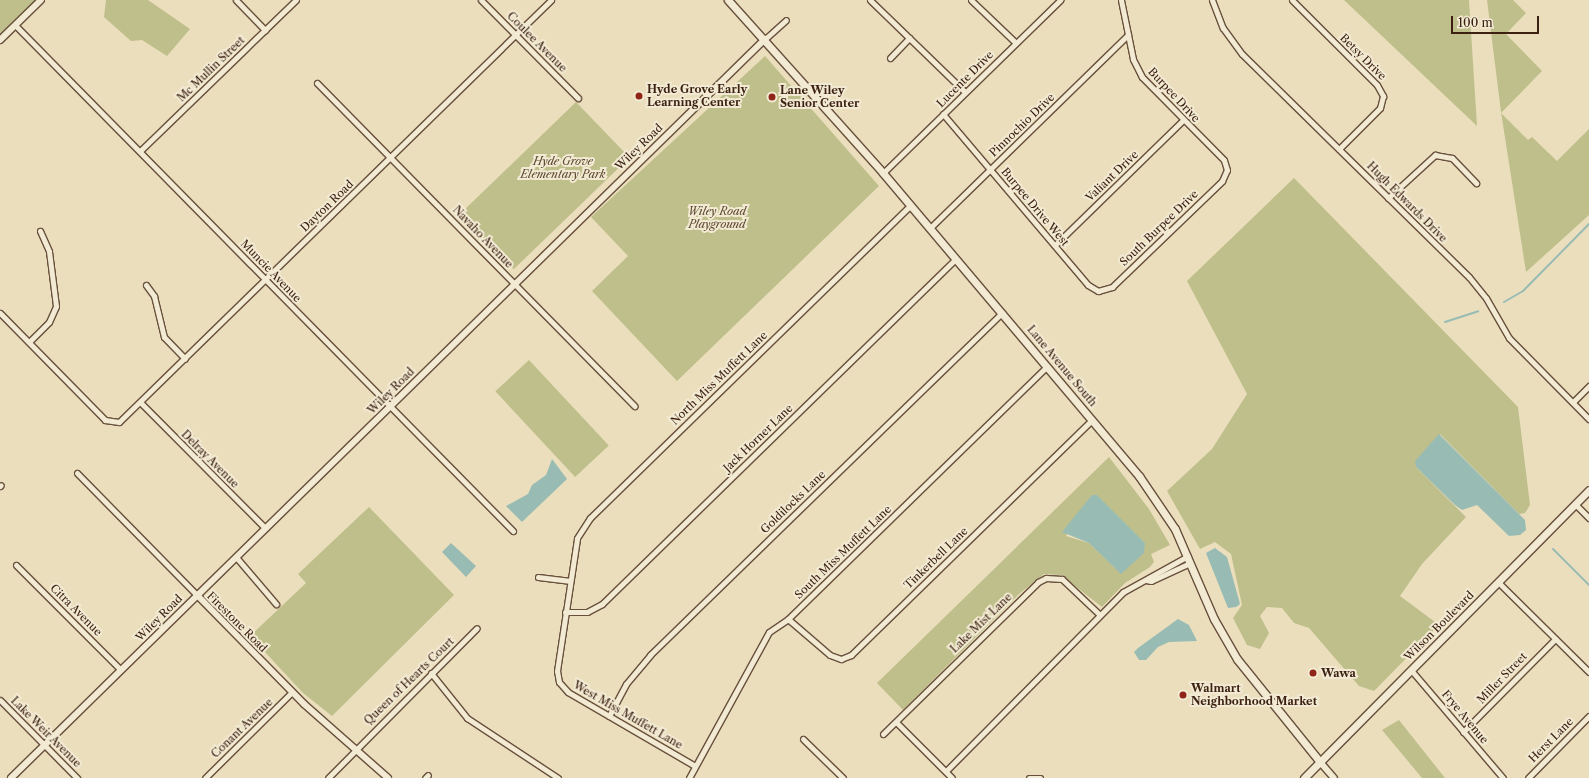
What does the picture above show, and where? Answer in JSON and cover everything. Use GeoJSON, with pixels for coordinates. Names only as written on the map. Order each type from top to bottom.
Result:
{"type":"FeatureCollection","features":[{"type":"Feature","properties":{"kind":"main road","name":"Lane Avenue South"},"geometry":{"type":"LineString","coordinates":[[728,0],[765,39],[911,205],[1092,420],[1159,503],[1189,560],[1214,619],[1237,659],[1320,762]]}},
{"type":"Feature","properties":{"kind":"main road","name":"Wilson Boulevard"},"geometry":{"type":"LineString","coordinates":[[1304,778],[1589,490]]}},
{"type":"Feature","properties":{"kind":"street"},"geometry":{"type":"LineString","coordinates":[[0,40],[41,0]]}},
{"type":"Feature","properties":{"kind":"street"},"geometry":{"type":"LineString","coordinates":[[236,0],[265,30]]}},
{"type":"Feature","properties":{"kind":"street","name":"Mc Mullin Street"},"geometry":{"type":"LineString","coordinates":[[140,151],[296,0]]}},
{"type":"Feature","properties":{"kind":"street","name":"Coulee Avenue"},"geometry":{"type":"LineString","coordinates":[[481,0],[578,98]]}},
{"type":"Feature","properties":{"kind":"street","name":"Dayton Road"},"geometry":{"type":"LineString","coordinates":[[29,342],[105,420],[114,423],[141,403],[551,0]]}},
{"type":"Feature","properties":{"kind":"street"},"geometry":{"type":"LineString","coordinates":[[870,0],[965,92]]}},
{"type":"Feature","properties":{"kind":"street"},"geometry":{"type":"LineString","coordinates":[[971,0],[1016,43]]}},
{"type":"Feature","properties":{"kind":"street","name":"Lucente Drive"},"geometry":{"type":"LineString","coordinates":[[883,173],[1060,0]]}},
{"type":"Feature","properties":{"kind":"street","name":"Burpee Drive"},"geometry":{"type":"LineString","coordinates":[[1121,0],[1128,35],[1142,77],[1224,160],[1227,170]]}},
{"type":"Feature","properties":{"kind":"street","name":"Hugh Edwards Drive"},"geometry":{"type":"LineString","coordinates":[[1212,0],[1223,28],[1242,54],[1478,287],[1509,338],[1589,419]]}},
{"type":"Feature","properties":{"kind":"street","name":"Betsy Drive"},"geometry":{"type":"LineString","coordinates":[[1292,0],[1377,85],[1383,96],[1380,108],[1339,149]]}},
{"type":"Feature","properties":{"kind":"street","name":"Wiley Road"},"geometry":{"type":"LineString","coordinates":[[11,778],[515,283],[786,20]]}},
{"type":"Feature","properties":{"kind":"street","name":"Muncie Avenue"},"geometry":{"type":"LineString","coordinates":[[16,25],[513,531]]}},
{"type":"Feature","properties":{"kind":"street","name":"Pinnochio Drive"},"geometry":{"type":"LineString","coordinates":[[930,228],[1128,35]]}},
{"type":"Feature","properties":{"kind":"street"},"geometry":{"type":"LineString","coordinates":[[890,58],[909,38]]}},
{"type":"Feature","properties":{"kind":"street","name":"Navaho Avenue"},"geometry":{"type":"LineString","coordinates":[[317,83],[515,283],[634,406]]}},
{"type":"Feature","properties":{"kind":"street","name":"Burpee Drive West"},"geometry":{"type":"LineString","coordinates":[[943,114],[1088,285],[1098,291]]}},
{"type":"Feature","properties":{"kind":"street","name":"Valiant Drive"},"geometry":{"type":"LineString","coordinates":[[1055,245],[1183,120]]}},
{"type":"Feature","properties":{"kind":"street"},"geometry":{"type":"LineString","coordinates":[[1388,198],[1435,155],[1452,158],[1476,183]]}},
{"type":"Feature","properties":{"kind":"street","name":"South Burpee Drive"},"geometry":{"type":"LineString","coordinates":[[1098,291],[1112,287],[1222,181],[1227,170]]}},
{"type":"Feature","properties":{"kind":"street","name":"North Miss Muffett Lane"},"geometry":{"type":"LineString","coordinates":[[570,581],[576,538],[587,521],[911,205]]}},
{"type":"Feature","properties":{"kind":"street"},"geometry":{"type":"LineString","coordinates":[[0,313],[29,342],[49,322],[56,306],[49,251],[40,231]]}},
{"type":"Feature","properties":{"kind":"street","name":"Jack Horner Lane"},"geometry":{"type":"LineString","coordinates":[[566,612],[587,612],[602,604],[956,259]]}},
{"type":"Feature","properties":{"kind":"street"},"geometry":{"type":"LineString","coordinates":[[146,285],[154,296],[164,336],[185,360]]}},
{"type":"Feature","properties":{"kind":"street","name":"Goldilocks Lane"},"geometry":{"type":"LineString","coordinates":[[609,716],[626,684],[650,655],[1002,313]]}},
{"type":"Feature","properties":{"kind":"street","name":"South Miss Muffett Lane"},"geometry":{"type":"LineString","coordinates":[[689,778],[769,632],[788,619],[1047,366]]}},
{"type":"Feature","properties":{"kind":"street"},"geometry":{"type":"LineString","coordinates":[[1572,402],[1589,386]]}},
{"type":"Feature","properties":{"kind":"street","name":"Delray Avenue"},"geometry":{"type":"LineString","coordinates":[[141,403],[265,528]]}},
{"type":"Feature","properties":{"kind":"street","name":"Tinkerbell Lane"},"geometry":{"type":"LineString","coordinates":[[788,619],[835,658],[851,655],[1092,420]]}},
{"type":"Feature","properties":{"kind":"street","name":"Firestone Road"},"geometry":{"type":"LineString","coordinates":[[76,473],[292,692],[388,778]]}},
{"type":"Feature","properties":{"kind":"street"},"geometry":{"type":"LineString","coordinates":[[1575,504],[1589,518]]}},
{"type":"Feature","properties":{"kind":"street"},"geometry":{"type":"LineString","coordinates":[[236,557],[276,604]]}},
{"type":"Feature","properties":{"kind":"street"},"geometry":{"type":"LineString","coordinates":[[946,771],[1123,592],[1146,580],[1159,570],[1189,560]]}},
{"type":"Feature","properties":{"kind":"street"},"geometry":{"type":"LineString","coordinates":[[1146,580],[1162,576],[1189,560]]}},
{"type":"Feature","properties":{"kind":"street","name":"Citra Avenue"},"geometry":{"type":"LineString","coordinates":[[16,565],[121,670]]}},
{"type":"Feature","properties":{"kind":"street"},"geometry":{"type":"LineString","coordinates":[[1159,570],[1162,576]]}},
{"type":"Feature","properties":{"kind":"street"},"geometry":{"type":"LineString","coordinates":[[538,577],[570,581]]}},
{"type":"Feature","properties":{"kind":"street","name":"Lake Mist Lane"},"geometry":{"type":"LineString","coordinates":[[883,734],[1046,578],[1062,579],[1100,615]]}},
{"type":"Feature","properties":{"kind":"street","name":"West Miss Muffett Lane"},"geometry":{"type":"LineString","coordinates":[[570,581],[557,671],[559,682],[568,692],[695,766]]}},
{"type":"Feature","properties":{"kind":"street"},"geometry":{"type":"LineString","coordinates":[[1498,582],[1589,672]]}},
{"type":"Feature","properties":{"kind":"street","name":"Queen of Hearts Court"},"geometry":{"type":"LineString","coordinates":[[328,778],[477,628]]}},
{"type":"Feature","properties":{"kind":"street","name":"Miller Street"},"geometry":{"type":"LineString","coordinates":[[1464,732],[1555,639]]}},
{"type":"Feature","properties":{"kind":"street","name":"Frye Avenue"},"geometry":{"type":"LineString","coordinates":[[1411,670],[1503,778]]}},
{"type":"Feature","properties":{"kind":"street"},"geometry":{"type":"LineString","coordinates":[[431,673],[467,718],[558,778]]}},
{"type":"Feature","properties":{"kind":"street","name":"Conant Avenue"},"geometry":{"type":"LineString","coordinates":[[205,778],[292,692]]}},
{"type":"Feature","properties":{"kind":"street","name":"Lake Weir Avenue"},"geometry":{"type":"LineString","coordinates":[[0,700],[77,778]]}},
{"type":"Feature","properties":{"kind":"street","name":"Herst Lane"},"geometry":{"type":"LineString","coordinates":[[1528,778],[1589,716]]}},
{"type":"Feature","properties":{"kind":"street"},"geometry":{"type":"LineString","coordinates":[[896,722],[952,778]]}},
{"type":"Feature","properties":{"kind":"street"},"geometry":{"type":"LineString","coordinates":[[803,739],[844,778]]}},
{"type":"Feature","properties":{"kind":"street","name":"Lane Avenue South"},"geometry":{"type":"LineString","coordinates":[[1320,762],[1334,778]]}},
{"type":"Feature","properties":{"kind":"street"},"geometry":{"type":"LineString","coordinates":[[1031,777],[1040,778]]}},
{"type":"Feature","properties":{"kind":"green space"},"geometry":{"type":"Polygon","coordinates":[[[0,0],[36,0],[0,36],[0,0]]]}},
{"type":"Feature","properties":{"kind":"green space"},"geometry":{"type":"Polygon","coordinates":[[[106,0],[148,0],[190,29],[167,56],[142,40],[131,41],[104,17],[106,0]]]}},
{"type":"Feature","properties":{"kind":"green space"},"geometry":{"type":"Polygon","coordinates":[[[1344,0],[1469,0],[1477,126],[1344,0]]]}},
{"type":"Feature","properties":{"kind":"green space"},"geometry":{"type":"Polygon","coordinates":[[[1487,0],[1513,0],[1526,13],[1506,34],[1542,71],[1501,113],[1501,112],[1487,0]]]}},
{"type":"Feature","properties":{"kind":"green space","name":"Wiley Road Playground"},"geometry":{"type":"Polygon","coordinates":[[[765,56],[879,186],[677,381],[592,291],[628,256],[591,217],[765,56]]]}},
{"type":"Feature","properties":{"kind":"green space","name":"Hyde Grove Elementary Park"},"geometry":{"type":"Polygon","coordinates":[[[576,102],[629,157],[514,269],[460,214],[576,102]]]}},
{"type":"Feature","properties":{"kind":"green space"},"geometry":{"type":"Polygon","coordinates":[[[1501,113],[1528,140],[1532,137],[1557,161],[1589,129],[1589,215],[1526,272],[1501,113]]]}},
{"type":"Feature","properties":{"kind":"green space"},"geometry":{"type":"Polygon","coordinates":[[[1294,178],[1518,407],[1530,505],[1525,513],[1519,514],[1440,434],[1416,467],[1466,517],[1422,564],[1400,596],[1439,625],[1374,691],[1359,686],[1309,628],[1294,623],[1282,608],[1267,607],[1260,616],[1269,633],[1260,649],[1247,645],[1233,618],[1242,605],[1231,554],[1215,542],[1200,549],[1167,491],[1212,449],[1247,394],[1187,281],[1294,178]]]}},
{"type":"Feature","properties":{"kind":"green space"},"geometry":{"type":"Polygon","coordinates":[[[529,360],[609,446],[575,477],[495,391],[529,360]]]}},
{"type":"Feature","properties":{"kind":"green space"},"geometry":{"type":"Polygon","coordinates":[[[1109,457],[1149,509],[1170,545],[1151,554],[1154,562],[1150,567],[1125,583],[1102,607],[1061,575],[1044,574],[1019,594],[903,710],[877,683],[1109,457]],[[1092,495],[1066,536],[1089,543],[1115,568],[1092,495]]]}},
{"type":"Feature","properties":{"kind":"green space"},"geometry":{"type":"Polygon","coordinates":[[[369,507],[454,595],[332,716],[303,693],[250,636],[306,583],[298,574],[369,507]]]}},
{"type":"Feature","properties":{"kind":"green space"},"geometry":{"type":"Polygon","coordinates":[[[1399,720],[1445,778],[1422,778],[1382,730],[1399,720]]]}},
{"type":"Feature","properties":{"kind":"water"},"geometry":{"type":"Polygon","coordinates":[[[1439,434],[1525,520],[1526,530],[1520,535],[1509,536],[1477,505],[1462,510],[1416,467],[1415,461],[1439,434]]]}},
{"type":"Feature","properties":{"kind":"water"},"geometry":{"type":"Polygon","coordinates":[[[552,459],[567,479],[522,522],[506,506],[528,494],[532,485],[546,475],[552,459]]]}},
{"type":"Feature","properties":{"kind":"water"},"geometry":{"type":"Polygon","coordinates":[[[1092,495],[1097,495],[1145,543],[1144,553],[1121,574],[1089,543],[1062,532],[1092,495]]]}},
{"type":"Feature","properties":{"kind":"water"},"geometry":{"type":"Polygon","coordinates":[[[451,543],[476,566],[466,577],[442,552],[451,543]]]}},
{"type":"Feature","properties":{"kind":"water"},"geometry":{"type":"Polygon","coordinates":[[[1215,548],[1227,557],[1240,604],[1236,607],[1228,608],[1206,553],[1215,548]]]}},
{"type":"Feature","properties":{"kind":"water"},"geometry":{"type":"Polygon","coordinates":[[[1178,619],[1189,625],[1197,641],[1169,642],[1158,647],[1146,660],[1139,660],[1134,652],[1178,619]]]}},
{"type":"Feature","properties":{"kind":"waterway"},"geometry":{"type":"LineString","coordinates":[[1504,302],[1523,291],[1589,224]]}},
{"type":"Feature","properties":{"kind":"waterway"},"geometry":{"type":"LineString","coordinates":[[1445,322],[1478,311]]}},
{"type":"Feature","properties":{"kind":"waterway"},"geometry":{"type":"LineString","coordinates":[[1553,549],[1589,585]]}},
{"type":"Feature","properties":{"kind":"place","name":"Hyde Grove Early Learning Center"},"geometry":{"type":"Point","coordinates":[639,96]}},
{"type":"Feature","properties":{"kind":"place","name":"Lane Wiley Senior Center"},"geometry":{"type":"Point","coordinates":[772,97]}},
{"type":"Feature","properties":{"kind":"place","name":"Wawa"},"geometry":{"type":"Point","coordinates":[1313,673]}},
{"type":"Feature","properties":{"kind":"place","name":"Walmart Neighborhood Market"},"geometry":{"type":"Point","coordinates":[1183,695]}}]}
